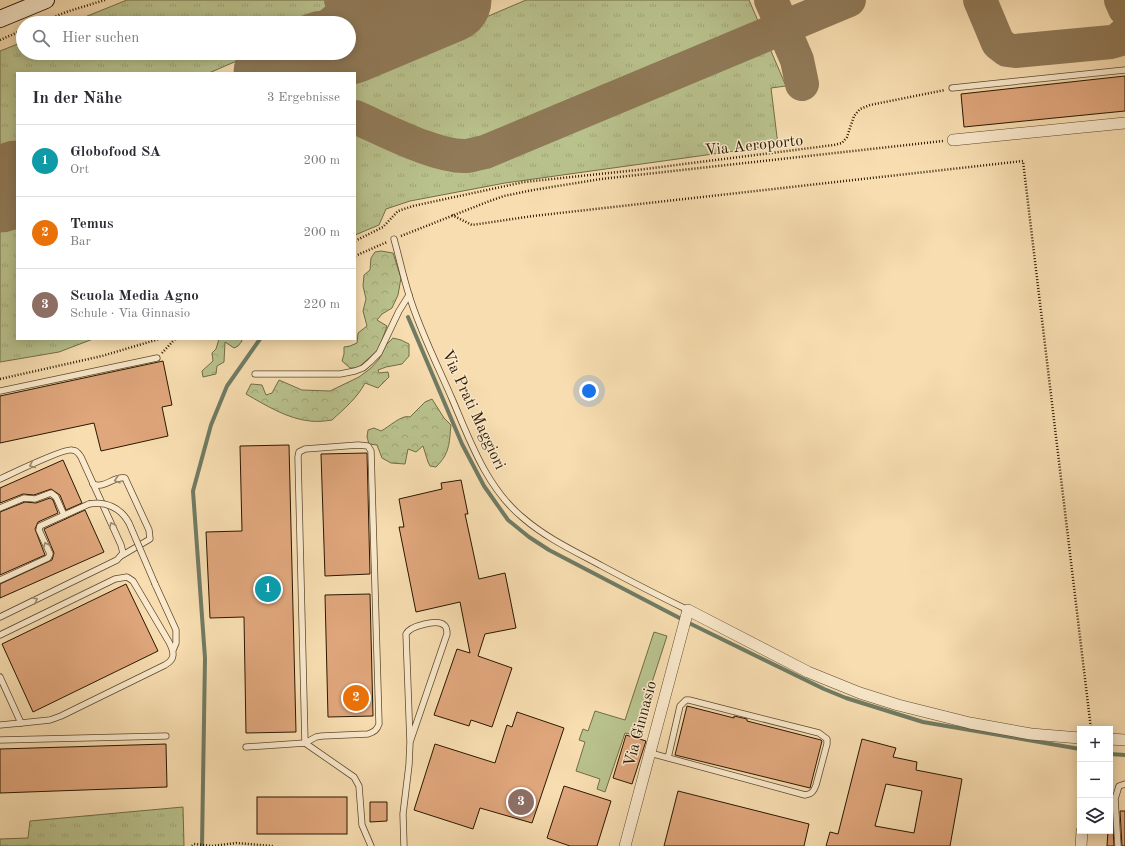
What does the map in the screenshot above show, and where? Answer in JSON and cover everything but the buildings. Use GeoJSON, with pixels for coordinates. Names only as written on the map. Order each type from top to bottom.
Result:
{"type":"FeatureCollection","features":[{"type":"Feature","properties":{"kind":"street"},"geometry":{"type":"LineString","coordinates":[[0,19],[46,0]]}},
{"type":"Feature","properties":{"kind":"street"},"geometry":{"type":"LineString","coordinates":[[954,140],[1125,123]]}},
{"type":"Feature","properties":{"kind":"street"},"geometry":{"type":"LineString","coordinates":[[688,610],[808,672],[860,693],[898,705],[970,723],[1031,734],[1077,738]]}},
{"type":"Feature","properties":{"kind":"street","name":"Via Ginnasio"},"geometry":{"type":"LineString","coordinates":[[626,846],[688,610]]}},
{"type":"Feature","properties":{"kind":"street"},"geometry":{"type":"LineString","coordinates":[[1113,739],[1125,740]]}},
{"type":"Feature","properties":{"kind":"street"},"geometry":{"type":"LineString","coordinates":[[1081,846],[1082,834]]}},
{"type":"Feature","properties":{"kind":"lane"},"geometry":{"type":"LineString","coordinates":[[952,88],[1125,70]]}},
{"type":"Feature","properties":{"kind":"lane","name":"Via Prati Maggiori"},"geometry":{"type":"LineString","coordinates":[[394,239],[409,295],[420,326],[470,441],[487,473],[506,500],[520,516],[536,529],[558,543],[688,610]]}},
{"type":"Feature","properties":{"kind":"lane"},"geometry":{"type":"LineString","coordinates":[[255,374],[340,374],[355,372],[363,368],[379,353],[399,311],[409,295]]}},
{"type":"Feature","properties":{"kind":"lane"},"geometry":{"type":"LineString","coordinates":[[0,391],[157,358]]}},
{"type":"Feature","properties":{"kind":"lane"},"geometry":{"type":"LineString","coordinates":[[246,747],[305,743],[316,737],[322,736],[368,734],[374,732],[378,728],[371,451],[368,446],[363,445],[305,449],[299,452],[305,743]]}},
{"type":"Feature","properties":{"kind":"lane"},"geometry":{"type":"LineString","coordinates":[[0,479],[56,454],[69,450],[78,452],[121,545],[121,556]]}},
{"type":"Feature","properties":{"kind":"lane"},"geometry":{"type":"LineString","coordinates":[[0,617],[117,560],[121,556],[150,539],[149,530],[125,478],[118,478],[99,486],[93,484]]}},
{"type":"Feature","properties":{"kind":"lane"},"geometry":{"type":"LineString","coordinates":[[0,508],[24,498],[35,499],[51,493],[56,497],[64,515]]}},
{"type":"Feature","properties":{"kind":"lane"},"geometry":{"type":"LineString","coordinates":[[0,580],[48,558],[50,554],[40,530],[40,526],[89,504],[108,504],[124,515],[129,523],[176,630],[176,643],[173,650]]}},
{"type":"Feature","properties":{"kind":"lane"},"geometry":{"type":"LineString","coordinates":[[0,635],[115,579],[126,577],[133,581],[169,642],[174,656],[173,659],[165,665],[50,720],[0,725]]}},
{"type":"Feature","properties":{"kind":"lane"},"geometry":{"type":"LineString","coordinates":[[404,846],[403,814],[409,765],[410,742],[406,634],[414,627],[438,622],[444,624],[447,634],[410,742]]}},
{"type":"Feature","properties":{"kind":"lane"},"geometry":{"type":"LineString","coordinates":[[0,677],[21,723]]}},
{"type":"Feature","properties":{"kind":"lane"},"geometry":{"type":"LineString","coordinates":[[650,753],[668,758],[805,795],[814,791],[827,744],[827,739],[819,733],[686,700],[680,706],[668,758]]}},
{"type":"Feature","properties":{"kind":"lane"},"geometry":{"type":"LineString","coordinates":[[0,740],[166,736]]}},
{"type":"Feature","properties":{"kind":"lane"},"geometry":{"type":"LineString","coordinates":[[305,743],[354,778],[357,782],[360,793],[362,825],[371,846]]}},
{"type":"Feature","properties":{"kind":"lane"},"geometry":{"type":"LineString","coordinates":[[1118,846],[1115,799],[1119,786],[1125,784]]}},
{"type":"Feature","properties":{"kind":"path"},"geometry":{"type":"LineString","coordinates":[[56,16],[105,0]]}},
{"type":"Feature","properties":{"kind":"path"},"geometry":{"type":"LineString","coordinates":[[0,40],[16,33]]}},
{"type":"Feature","properties":{"kind":"path"},"geometry":{"type":"LineString","coordinates":[[356,241],[383,227],[398,211],[413,206],[524,182],[834,146],[842,143],[847,137],[854,116],[860,109],[870,105],[952,88]]}},
{"type":"Feature","properties":{"kind":"path","name":"Via Aeroporto"},"geometry":{"type":"LineString","coordinates":[[356,256],[452,215],[504,196],[602,179],[954,140]]}},
{"type":"Feature","properties":{"kind":"path"},"geometry":{"type":"LineString","coordinates":[[452,215],[472,225],[533,216],[1023,161],[1091,726]]}},
{"type":"Feature","properties":{"kind":"path"},"geometry":{"type":"LineString","coordinates":[[0,379],[102,356],[156,340]]}},
{"type":"Feature","properties":{"kind":"path"},"geometry":{"type":"LineString","coordinates":[[157,358],[174,340]]}},
{"type":"Feature","properties":{"kind":"path"},"geometry":{"type":"LineString","coordinates":[[193,845],[212,846],[236,843],[273,846]]}},
{"type":"Feature","properties":{"kind":"green space"},"geometry":{"type":"Polygon","coordinates":[[[127,0],[330,0],[326,16],[87,16],[127,0]]]}},
{"type":"Feature","properties":{"kind":"green space"},"geometry":{"type":"Polygon","coordinates":[[[526,0],[749,0],[786,86],[771,88],[778,145],[505,183],[410,201],[386,209],[379,225],[356,235],[356,73],[526,0]]]}},
{"type":"Feature","properties":{"kind":"green space"},"geometry":{"type":"Polygon","coordinates":[[[16,45],[16,60],[239,60],[211,72],[16,72],[16,155],[0,162],[0,51],[16,45]]]}},
{"type":"Feature","properties":{"kind":"green space"},"geometry":{"type":"Polygon","coordinates":[[[16,218],[16,340],[90,340],[59,352],[0,362],[0,225],[16,218]]]}},
{"type":"Feature","properties":{"kind":"green space"},"geometry":{"type":"Polygon","coordinates":[[[381,251],[393,253],[401,278],[398,295],[392,308],[382,314],[377,320],[387,326],[379,349],[358,368],[350,368],[342,361],[344,347],[357,343],[358,333],[367,326],[363,311],[366,299],[363,286],[364,275],[370,270],[371,258],[375,252],[381,251]]]}},
{"type":"Feature","properties":{"kind":"green space"},"geometry":{"type":"Polygon","coordinates":[[[393,338],[409,344],[409,356],[402,364],[378,370],[379,373],[388,372],[389,377],[378,388],[365,383],[355,398],[332,420],[302,420],[277,411],[246,394],[251,384],[262,385],[266,395],[272,393],[279,380],[302,390],[330,391],[359,377],[371,368],[379,359],[386,345],[393,338]]]}},
{"type":"Feature","properties":{"kind":"green space"},"geometry":{"type":"Polygon","coordinates":[[[219,340],[242,341],[234,348],[225,342],[224,362],[217,366],[216,374],[203,377],[202,371],[213,361],[212,353],[216,349],[219,340]]]}},
{"type":"Feature","properties":{"kind":"green space"},"geometry":{"type":"Polygon","coordinates":[[[432,399],[444,418],[451,425],[448,448],[441,462],[436,467],[430,466],[423,446],[416,452],[408,449],[405,464],[391,463],[382,458],[377,445],[369,444],[367,437],[368,430],[374,428],[381,431],[403,417],[410,417],[425,402],[432,399]]]}},
{"type":"Feature","properties":{"kind":"green space"},"geometry":{"type":"Polygon","coordinates":[[[654,632],[667,636],[644,707],[648,708],[639,736],[625,733],[605,792],[597,789],[600,779],[576,771],[585,742],[579,740],[583,729],[588,731],[595,711],[625,720],[654,632]]]}},
{"type":"Feature","properties":{"kind":"green space"},"geometry":{"type":"Polygon","coordinates":[[[183,807],[184,846],[0,846],[0,839],[28,838],[30,821],[183,807]]]}},
{"type":"Feature","properties":{"kind":"waterway"},"geometry":{"type":"LineString","coordinates":[[408,317],[462,444],[484,486],[508,520],[529,537],[549,550],[691,624],[824,689],[846,698],[923,722],[1077,748]]}},
{"type":"Feature","properties":{"kind":"waterway"},"geometry":{"type":"LineString","coordinates":[[202,846],[205,658],[193,491],[211,425],[227,386],[259,340]]}},
{"type":"Feature","properties":{"kind":"waterway"},"geometry":{"type":"LineString","coordinates":[[1113,754],[1125,755]]}},
{"type":"Feature","properties":{"kind":"taxiway"},"geometry":{"type":"LineString","coordinates":[[341,0],[348,16]]}},
{"type":"Feature","properties":{"kind":"taxiway"},"geometry":{"type":"LineString","coordinates":[[771,0],[797,60],[802,84]]}},
{"type":"Feature","properties":{"kind":"taxiway"},"geometry":{"type":"LineString","coordinates":[[356,117],[426,148],[455,155],[467,156],[485,152],[849,0]]}},
{"type":"Feature","properties":{"kind":"taxiway"},"geometry":{"type":"LineString","coordinates":[[980,0],[998,43],[1007,50],[1015,51],[1111,42],[1118,40],[1125,34]]}},
{"type":"Feature","properties":{"kind":"taxiway"},"geometry":{"type":"LineString","coordinates":[[1121,0],[1125,9]]}},
{"type":"Feature","properties":{"kind":"runway"},"geometry":{"type":"LineString","coordinates":[[356,39],[449,0]]}},
{"type":"Feature","properties":{"kind":"runway"},"geometry":{"type":"LineString","coordinates":[[278,72],[307,60]]}},
{"type":"Feature","properties":{"kind":"runway"},"geometry":{"type":"LineString","coordinates":[[0,190],[16,183]]}},
{"type":"Feature","properties":{"kind":"place","name":"Globofood SA"},"geometry":{"type":"Point","coordinates":[268,589]}},
{"type":"Feature","properties":{"kind":"place","name":"Temus"},"geometry":{"type":"Point","coordinates":[356,698]}},
{"type":"Feature","properties":{"kind":"place","name":"Scuola Media Agno"},"geometry":{"type":"Point","coordinates":[521,802]}}]}
